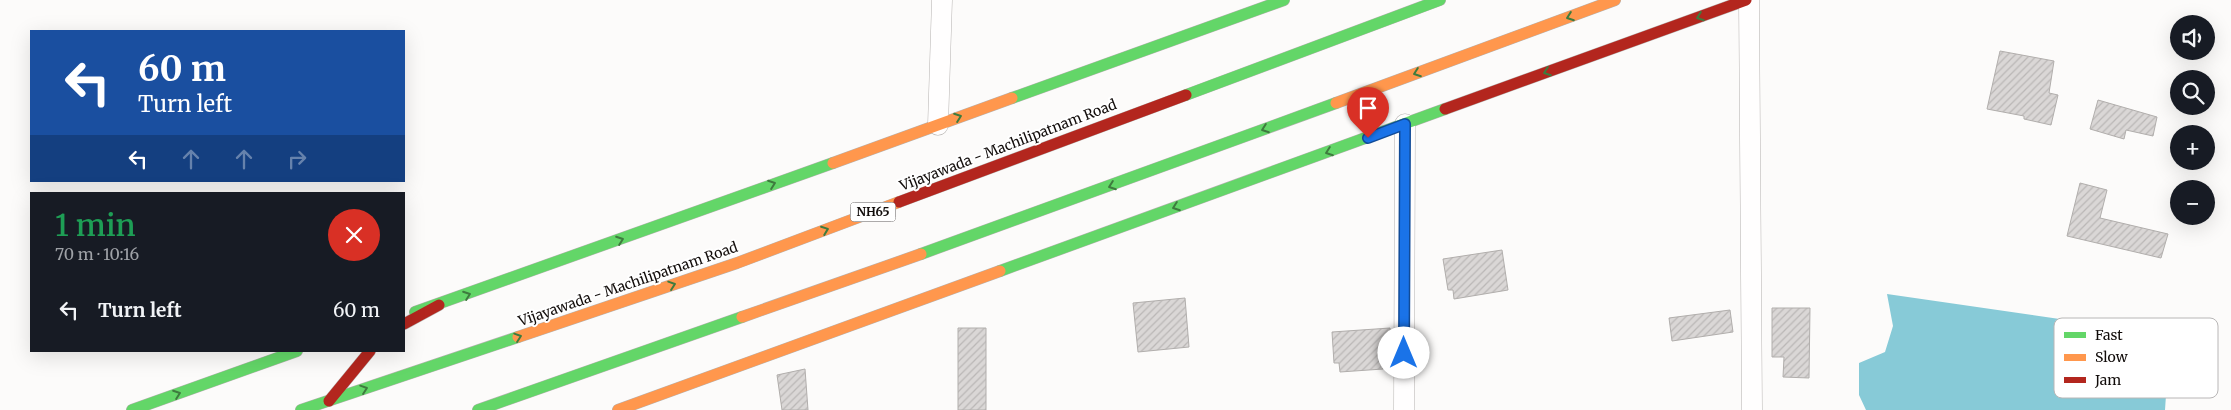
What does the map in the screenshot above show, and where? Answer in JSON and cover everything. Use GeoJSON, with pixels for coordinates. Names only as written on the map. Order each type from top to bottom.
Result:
{"type":"FeatureCollection","features":[{"type":"Feature","properties":{"kind":"main road"},"geometry":{"type":"LineString","coordinates":[[405,315],[439,305],[1284,0]]}},
{"type":"Feature","properties":{"kind":"main road","name":"Vijayawada - Machilipatnam Road"},"geometry":{"type":"LineString","coordinates":[[301,410],[737,263],[1440,0]]}},
{"type":"Feature","properties":{"kind":"main road"},"geometry":{"type":"LineString","coordinates":[[478,410],[1036,214],[1616,0]]}},
{"type":"Feature","properties":{"kind":"main road"},"geometry":{"type":"LineString","coordinates":[[618,410],[1747,0]]}},
{"type":"Feature","properties":{"kind":"main road"},"geometry":{"type":"LineString","coordinates":[[405,323],[439,305]]}},
{"type":"Feature","properties":{"kind":"main road"},"geometry":{"type":"LineString","coordinates":[[132,410],[294,352]]}},
{"type":"Feature","properties":{"kind":"main road"},"geometry":{"type":"LineString","coordinates":[[329,400],[369,352]]}},
{"type":"Feature","properties":{"kind":"street"},"geometry":{"type":"LineString","coordinates":[[938,125],[942,0]]}},
{"type":"Feature","properties":{"kind":"street"},"geometry":{"type":"LineString","coordinates":[[1747,0],[1752,410]]}},
{"type":"Feature","properties":{"kind":"street"},"geometry":{"type":"LineString","coordinates":[[1404,410],[1405,124]]}},
{"type":"Feature","properties":{"kind":"water"},"geometry":{"type":"Polygon","coordinates":[[[1887,294],[2054,318],[2054,398],[2166,398],[2165,410],[1866,410],[1859,395],[1859,363],[1885,352],[1893,326],[1887,294]]]}},
{"type":"Feature","properties":{"kind":"building"},"geometry":{"type":"Polygon","coordinates":[[[2000,51],[2054,61],[2049,93],[2058,95],[2051,125],[2024,119],[2024,116],[1987,109],[2000,51]]]}},
{"type":"Feature","properties":{"kind":"building"},"geometry":{"type":"Polygon","coordinates":[[[2098,100],[2157,117],[2153,136],[2126,130],[2124,139],[2090,129],[2098,100]]]}},
{"type":"Feature","properties":{"kind":"building"},"geometry":{"type":"Polygon","coordinates":[[[2080,183],[2107,190],[2100,218],[2168,234],[2161,258],[2067,236],[2080,183]]]}},
{"type":"Feature","properties":{"kind":"building"},"geometry":{"type":"Polygon","coordinates":[[[1502,250],[1508,290],[1454,299],[1453,290],[1448,290],[1443,259],[1502,250]]]}},
{"type":"Feature","properties":{"kind":"building"},"geometry":{"type":"Polygon","coordinates":[[[1185,298],[1189,347],[1138,352],[1133,303],[1185,298]]]}},
{"type":"Feature","properties":{"kind":"building"},"geometry":{"type":"Polygon","coordinates":[[[1772,308],[1810,308],[1809,378],[1783,377],[1784,357],[1772,357],[1772,308]]]}},
{"type":"Feature","properties":{"kind":"building"},"geometry":{"type":"Polygon","coordinates":[[[1730,310],[1733,332],[1672,341],[1669,318],[1730,310]]]}},
{"type":"Feature","properties":{"kind":"building"},"geometry":{"type":"Polygon","coordinates":[[[958,328],[986,328],[986,410],[958,410],[958,328]]]}},
{"type":"Feature","properties":{"kind":"building"},"geometry":{"type":"Polygon","coordinates":[[[1390,328],[1392,358],[1382,359],[1383,369],[1340,372],[1339,363],[1334,363],[1332,332],[1390,328]]]}},
{"type":"Feature","properties":{"kind":"building"},"geometry":{"type":"Polygon","coordinates":[[[805,369],[808,410],[782,410],[777,375],[805,369]]]}},
{"type":"Feature","properties":{"kind":"traffic: fast"},"geometry":{"type":"LineString","coordinates":[[1012,98],[1284,0]]}},
{"type":"Feature","properties":{"kind":"traffic: fast"},"geometry":{"type":"LineString","coordinates":[[1186,95],[1440,0]]}},
{"type":"Feature","properties":{"kind":"traffic: fast"},"geometry":{"type":"LineString","coordinates":[[921,254],[1336,103]]}},
{"type":"Feature","properties":{"kind":"traffic: fast"},"geometry":{"type":"LineString","coordinates":[[1000,271],[1445,109]]}},
{"type":"Feature","properties":{"kind":"traffic: fast"},"geometry":{"type":"LineString","coordinates":[[415,312],[833,163]]}},
{"type":"Feature","properties":{"kind":"traffic: fast"},"geometry":{"type":"LineString","coordinates":[[478,410],[742,317]]}},
{"type":"Feature","properties":{"kind":"traffic: fast"},"geometry":{"type":"LineString","coordinates":[[301,410],[518,337]]}},
{"type":"Feature","properties":{"kind":"traffic: fast"},"geometry":{"type":"LineString","coordinates":[[132,410],[294,352]]}},
{"type":"Feature","properties":{"kind":"traffic: slow"},"geometry":{"type":"LineString","coordinates":[[1336,103],[1615,0]]}},
{"type":"Feature","properties":{"kind":"traffic: slow"},"geometry":{"type":"LineString","coordinates":[[833,163],[1012,98]]}},
{"type":"Feature","properties":{"kind":"traffic: slow"},"geometry":{"type":"LineString","coordinates":[[518,337],[737,263],[899,202]]}},
{"type":"Feature","properties":{"kind":"traffic: slow"},"geometry":{"type":"LineString","coordinates":[[742,317],[921,254]]}},
{"type":"Feature","properties":{"kind":"traffic: slow"},"geometry":{"type":"LineString","coordinates":[[618,410],[1000,271]]}},
{"type":"Feature","properties":{"kind":"traffic: jam"},"geometry":{"type":"LineString","coordinates":[[1445,109],[1746,0]]}},
{"type":"Feature","properties":{"kind":"traffic: jam"},"geometry":{"type":"LineString","coordinates":[[899,202],[1186,95]]}},
{"type":"Feature","properties":{"kind":"traffic: jam"},"geometry":{"type":"LineString","coordinates":[[405,323],[439,305]]}},
{"type":"Feature","properties":{"kind":"traffic: jam"},"geometry":{"type":"LineString","coordinates":[[329,401],[369,352]]}},
{"type":"Feature","properties":{"kind":"route"},"geometry":{"type":"LineString","coordinates":[[1368,138],[1405,124],[1404,353]]}}]}
